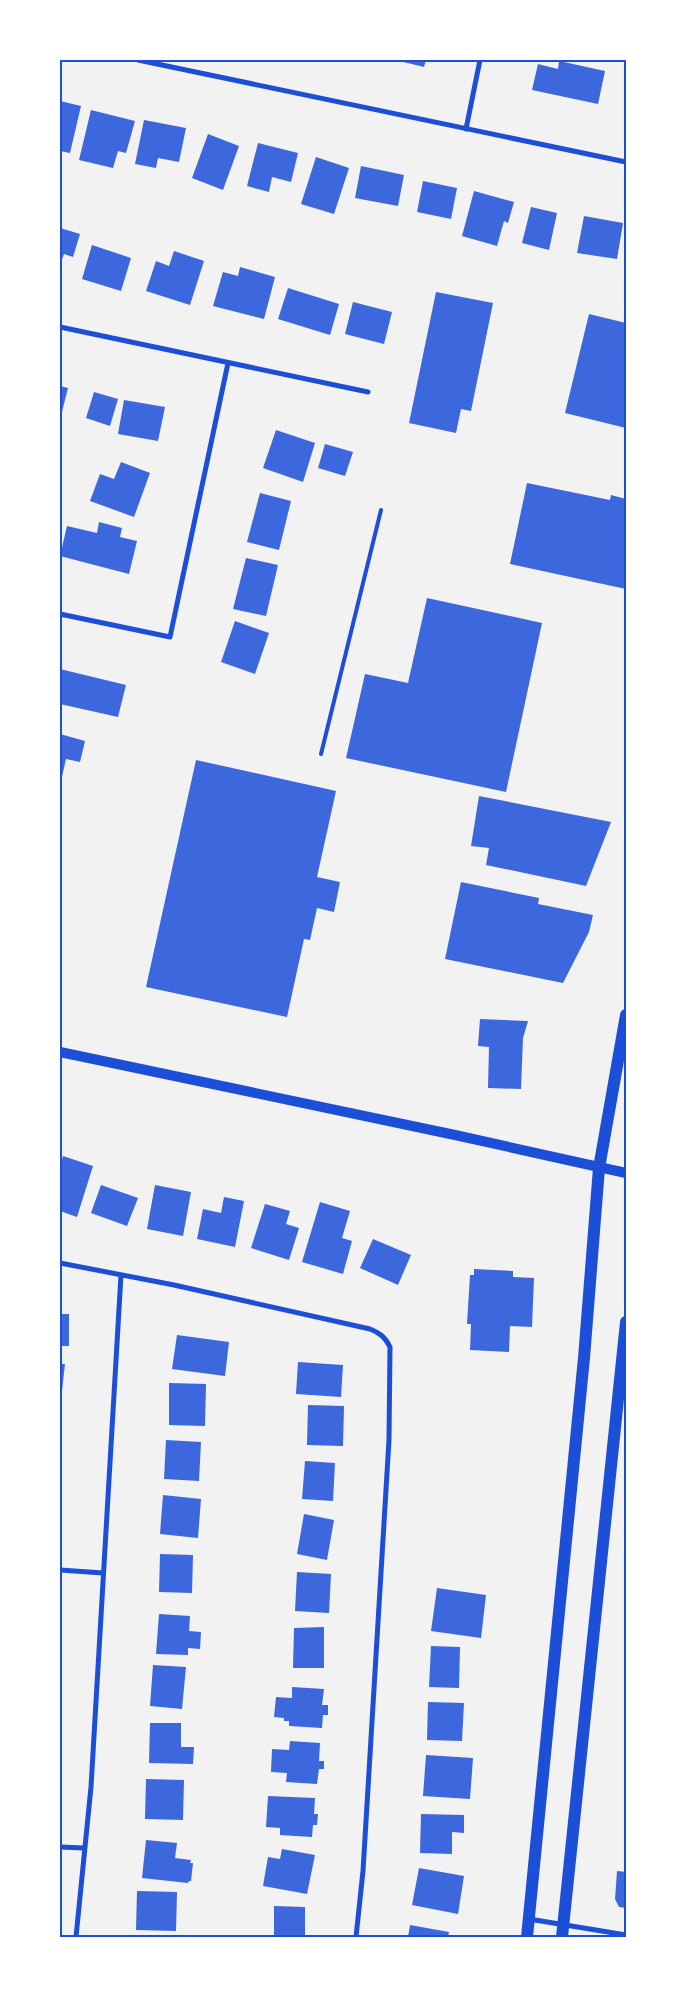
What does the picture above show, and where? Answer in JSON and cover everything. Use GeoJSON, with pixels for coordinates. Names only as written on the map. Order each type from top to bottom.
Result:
{"type":"FeatureCollection","features":[{"type":"Feature","properties":{"kind":"main road"},"geometry":{"type":"LineString","coordinates":[[527,1937],[584,1358],[599,1168],[626,1015]]}},
{"type":"Feature","properties":{"kind":"main road"},"geometry":{"type":"LineString","coordinates":[[60,1052],[531,1151],[626,1173]]}},
{"type":"Feature","properties":{"kind":"main road"},"geometry":{"type":"LineString","coordinates":[[563,1931],[626,1322]]}},
{"type":"Feature","properties":{"kind":"street"},"geometry":{"type":"LineString","coordinates":[[138,60],[626,162]]}},
{"type":"Feature","properties":{"kind":"street"},"geometry":{"type":"LineString","coordinates":[[466,129],[480,60]]}},
{"type":"Feature","properties":{"kind":"street"},"geometry":{"type":"LineString","coordinates":[[60,327],[368,392]]}},
{"type":"Feature","properties":{"kind":"street"},"geometry":{"type":"LineString","coordinates":[[60,614],[170,637],[228,363]]}},
{"type":"Feature","properties":{"kind":"street"},"geometry":{"type":"LineString","coordinates":[[60,1263],[174,1285],[370,1329],[380,1333],[390,1347],[389,1440],[363,1871],[356,1937]]}},
{"type":"Feature","properties":{"kind":"street"},"geometry":{"type":"LineString","coordinates":[[76,1937],[91,1787],[121,1275]]}},
{"type":"Feature","properties":{"kind":"street"},"geometry":{"type":"LineString","coordinates":[[60,1570],[103,1573]]}},
{"type":"Feature","properties":{"kind":"street"},"geometry":{"type":"LineString","coordinates":[[60,1847],[84,1848]]}},
{"type":"Feature","properties":{"kind":"street"},"geometry":{"type":"LineString","coordinates":[[528,1918],[563,1931],[626,1935]]}},
{"type":"Feature","properties":{"kind":"lane"},"geometry":{"type":"LineString","coordinates":[[321,754],[381,510]]}},
{"type":"Feature","properties":{"kind":"building"},"geometry":{"type":"Polygon","coordinates":[[[395,60],[426,60],[424,67],[395,60]]]}},
{"type":"Feature","properties":{"kind":"building"},"geometry":{"type":"Polygon","coordinates":[[[559,61],[605,71],[598,104],[532,90],[538,64],[558,69],[559,61]]]}},
{"type":"Feature","properties":{"kind":"building"},"geometry":{"type":"Polygon","coordinates":[[[60,101],[81,106],[70,153],[60,151],[60,101]]]}},
{"type":"Feature","properties":{"kind":"building"},"geometry":{"type":"Polygon","coordinates":[[[91,110],[135,121],[126,153],[118,151],[113,168],[79,160],[91,110]]]}},
{"type":"Feature","properties":{"kind":"building"},"geometry":{"type":"Polygon","coordinates":[[[144,120],[186,128],[179,162],[158,158],[156,168],[135,164],[144,120]]]}},
{"type":"Feature","properties":{"kind":"building"},"geometry":{"type":"Polygon","coordinates":[[[208,134],[239,146],[223,190],[192,178],[208,134]]]}},
{"type":"Feature","properties":{"kind":"building"},"geometry":{"type":"Polygon","coordinates":[[[258,143],[298,153],[291,182],[272,177],[269,192],[247,186],[258,143]]]}},
{"type":"Feature","properties":{"kind":"building"},"geometry":{"type":"Polygon","coordinates":[[[316,157],[349,168],[334,214],[301,204],[316,157]]]}},
{"type":"Feature","properties":{"kind":"building"},"geometry":{"type":"Polygon","coordinates":[[[361,166],[404,175],[398,206],[355,198],[361,166]]]}},
{"type":"Feature","properties":{"kind":"building"},"geometry":{"type":"Polygon","coordinates":[[[423,181],[457,188],[451,219],[417,212],[423,181]]]}},
{"type":"Feature","properties":{"kind":"building"},"geometry":{"type":"Polygon","coordinates":[[[474,191],[514,202],[508,223],[504,221],[497,246],[462,236],[474,191]]]}},
{"type":"Feature","properties":{"kind":"building"},"geometry":{"type":"Polygon","coordinates":[[[531,207],[557,213],[549,250],[522,243],[531,207]]]}},
{"type":"Feature","properties":{"kind":"building"},"geometry":{"type":"Polygon","coordinates":[[[584,216],[623,223],[617,259],[577,253],[584,216]]]}},
{"type":"Feature","properties":{"kind":"building"},"geometry":{"type":"Polygon","coordinates":[[[60,228],[80,234],[73,257],[64,254],[60,265],[60,228]]]}},
{"type":"Feature","properties":{"kind":"building"},"geometry":{"type":"Polygon","coordinates":[[[92,245],[131,258],[121,291],[82,279],[92,245]]]}},
{"type":"Feature","properties":{"kind":"building"},"geometry":{"type":"Polygon","coordinates":[[[174,251],[204,261],[190,305],[146,291],[156,261],[169,266],[174,251]]]}},
{"type":"Feature","properties":{"kind":"building"},"geometry":{"type":"Polygon","coordinates":[[[240,267],[275,277],[264,319],[213,306],[223,272],[238,276],[240,267]]]}},
{"type":"Feature","properties":{"kind":"building"},"geometry":{"type":"Polygon","coordinates":[[[288,288],[339,304],[330,335],[278,319],[288,288]]]}},
{"type":"Feature","properties":{"kind":"building"},"geometry":{"type":"Polygon","coordinates":[[[436,292],[493,303],[471,411],[461,409],[456,433],[409,423],[436,292]]]}},
{"type":"Feature","properties":{"kind":"building"},"geometry":{"type":"Polygon","coordinates":[[[353,302],[392,312],[384,344],[345,334],[353,302]]]}},
{"type":"Feature","properties":{"kind":"building"},"geometry":{"type":"Polygon","coordinates":[[[589,314],[626,323],[626,428],[565,413],[589,314]]]}},
{"type":"Feature","properties":{"kind":"building"},"geometry":{"type":"Polygon","coordinates":[[[60,386],[68,388],[61,416],[60,416],[60,386]]]}},
{"type":"Feature","properties":{"kind":"building"},"geometry":{"type":"Polygon","coordinates":[[[94,392],[118,399],[110,426],[86,418],[94,392]]]}},
{"type":"Feature","properties":{"kind":"building"},"geometry":{"type":"Polygon","coordinates":[[[124,400],[165,407],[158,441],[118,434],[124,400]]]}},
{"type":"Feature","properties":{"kind":"building"},"geometry":{"type":"Polygon","coordinates":[[[276,430],[315,443],[303,482],[263,468],[276,430]]]}},
{"type":"Feature","properties":{"kind":"building"},"geometry":{"type":"Polygon","coordinates":[[[325,444],[353,452],[345,476],[318,468],[325,444]]]}},
{"type":"Feature","properties":{"kind":"building"},"geometry":{"type":"Polygon","coordinates":[[[121,462],[150,473],[134,517],[90,501],[100,474],[114,479],[121,462]]]}},
{"type":"Feature","properties":{"kind":"building"},"geometry":{"type":"Polygon","coordinates":[[[527,483],[610,500],[611,495],[626,499],[626,589],[510,564],[527,483]]]}},
{"type":"Feature","properties":{"kind":"building"},"geometry":{"type":"Polygon","coordinates":[[[260,493],[291,501],[279,550],[247,542],[260,493]]]}},
{"type":"Feature","properties":{"kind":"building"},"geometry":{"type":"Polygon","coordinates":[[[99,522],[122,528],[120,537],[137,541],[129,574],[60,556],[67,526],[97,533],[99,522]]]}},
{"type":"Feature","properties":{"kind":"building"},"geometry":{"type":"Polygon","coordinates":[[[246,558],[278,565],[266,616],[233,609],[246,558]]]}},
{"type":"Feature","properties":{"kind":"building"},"geometry":{"type":"Polygon","coordinates":[[[427,598],[542,623],[506,792],[346,758],[365,674],[408,683],[427,598]]]}},
{"type":"Feature","properties":{"kind":"building"},"geometry":{"type":"Polygon","coordinates":[[[235,621],[269,633],[255,674],[221,662],[235,621]]]}},
{"type":"Feature","properties":{"kind":"building"},"geometry":{"type":"Polygon","coordinates":[[[60,669],[126,685],[118,717],[60,704],[60,669]]]}},
{"type":"Feature","properties":{"kind":"building"},"geometry":{"type":"Polygon","coordinates":[[[60,734],[85,741],[80,762],[66,759],[62,777],[60,776],[60,734]]]}},
{"type":"Feature","properties":{"kind":"building"},"geometry":{"type":"Polygon","coordinates":[[[196,760],[336,791],[317,877],[340,882],[334,912],[317,908],[310,940],[304,939],[287,1017],[146,987],[196,760]]]}},
{"type":"Feature","properties":{"kind":"building"},"geometry":{"type":"Polygon","coordinates":[[[479,796],[611,822],[586,886],[486,865],[489,848],[471,846],[479,796]]]}},
{"type":"Feature","properties":{"kind":"building"},"geometry":{"type":"Polygon","coordinates":[[[461,882],[539,898],[538,904],[593,915],[589,932],[563,983],[445,959],[461,882]]]}},
{"type":"Feature","properties":{"kind":"building"},"geometry":{"type":"Polygon","coordinates":[[[480,1019],[528,1021],[523,1038],[521,1089],[488,1088],[489,1047],[478,1046],[480,1019]]]}},
{"type":"Feature","properties":{"kind":"building"},"geometry":{"type":"Polygon","coordinates":[[[63,1156],[93,1166],[77,1217],[60,1211],[60,1166],[63,1156]]]}},
{"type":"Feature","properties":{"kind":"building"},"geometry":{"type":"Polygon","coordinates":[[[101,1185],[138,1198],[127,1226],[91,1213],[101,1185]]]}},
{"type":"Feature","properties":{"kind":"building"},"geometry":{"type":"Polygon","coordinates":[[[155,1185],[191,1192],[183,1236],[147,1229],[155,1185]]]}},
{"type":"Feature","properties":{"kind":"building"},"geometry":{"type":"Polygon","coordinates":[[[224,1197],[244,1201],[235,1247],[197,1239],[203,1209],[221,1213],[224,1197]]]}},
{"type":"Feature","properties":{"kind":"building"},"geometry":{"type":"Polygon","coordinates":[[[320,1202],[350,1211],[342,1238],[352,1241],[343,1274],[302,1262],[320,1202]]]}},
{"type":"Feature","properties":{"kind":"building"},"geometry":{"type":"Polygon","coordinates":[[[265,1204],[290,1211],[286,1224],[299,1228],[289,1260],[251,1248],[265,1204]]]}},
{"type":"Feature","properties":{"kind":"building"},"geometry":{"type":"Polygon","coordinates":[[[373,1239],[411,1255],[398,1285],[360,1268],[373,1239]]]}},
{"type":"Feature","properties":{"kind":"building"},"geometry":{"type":"Polygon","coordinates":[[[474,1269],[513,1271],[513,1277],[534,1278],[532,1327],[510,1326],[509,1352],[470,1350],[471,1324],[467,1324],[470,1275],[474,1275],[474,1269]]]}},
{"type":"Feature","properties":{"kind":"building"},"geometry":{"type":"Polygon","coordinates":[[[60,1314],[69,1314],[69,1346],[60,1346],[60,1314]]]}},
{"type":"Feature","properties":{"kind":"building"},"geometry":{"type":"Polygon","coordinates":[[[177,1335],[229,1342],[225,1376],[172,1369],[177,1335]]]}},
{"type":"Feature","properties":{"kind":"building"},"geometry":{"type":"Polygon","coordinates":[[[298,1362],[343,1365],[341,1397],[296,1394],[298,1362]]]}},
{"type":"Feature","properties":{"kind":"building"},"geometry":{"type":"Polygon","coordinates":[[[60,1364],[65,1364],[61,1400],[60,1399],[60,1364]]]}},
{"type":"Feature","properties":{"kind":"building"},"geometry":{"type":"Polygon","coordinates":[[[169,1383],[206,1384],[205,1426],[169,1425],[169,1383]]]}},
{"type":"Feature","properties":{"kind":"building"},"geometry":{"type":"Polygon","coordinates":[[[308,1405],[344,1406],[343,1446],[307,1445],[308,1405]]]}},
{"type":"Feature","properties":{"kind":"building"},"geometry":{"type":"Polygon","coordinates":[[[166,1440],[201,1442],[199,1481],[164,1479],[166,1440]]]}},
{"type":"Feature","properties":{"kind":"building"},"geometry":{"type":"Polygon","coordinates":[[[305,1461],[335,1463],[333,1501],[302,1499],[305,1461]]]}},
{"type":"Feature","properties":{"kind":"building"},"geometry":{"type":"Polygon","coordinates":[[[163,1495],[201,1499],[198,1538],[160,1534],[163,1495]]]}},
{"type":"Feature","properties":{"kind":"building"},"geometry":{"type":"Polygon","coordinates":[[[304,1514],[334,1520],[327,1560],[297,1554],[304,1514]]]}},
{"type":"Feature","properties":{"kind":"building"},"geometry":{"type":"Polygon","coordinates":[[[160,1554],[193,1555],[192,1593],[159,1592],[160,1554]]]}},
{"type":"Feature","properties":{"kind":"building"},"geometry":{"type":"Polygon","coordinates":[[[297,1572],[331,1574],[329,1613],[295,1611],[297,1572]]]}},
{"type":"Feature","properties":{"kind":"building"},"geometry":{"type":"Polygon","coordinates":[[[437,1588],[486,1595],[481,1638],[431,1631],[437,1588]]]}},
{"type":"Feature","properties":{"kind":"building"},"geometry":{"type":"Polygon","coordinates":[[[159,1614],[190,1616],[189,1631],[201,1632],[200,1649],[188,1648],[188,1655],[156,1654],[159,1614]]]}},
{"type":"Feature","properties":{"kind":"building"},"geometry":{"type":"Polygon","coordinates":[[[324,1627],[324,1668],[293,1668],[294,1628],[324,1627]]]}},
{"type":"Feature","properties":{"kind":"building"},"geometry":{"type":"Polygon","coordinates":[[[431,1646],[460,1647],[459,1688],[429,1687],[431,1646]]]}},
{"type":"Feature","properties":{"kind":"building"},"geometry":{"type":"Polygon","coordinates":[[[153,1665],[186,1667],[182,1709],[150,1706],[153,1665]]]}},
{"type":"Feature","properties":{"kind":"building"},"geometry":{"type":"Polygon","coordinates":[[[292,1687],[324,1689],[322,1705],[328,1705],[328,1715],[323,1715],[322,1728],[289,1726],[289,1721],[284,1721],[284,1718],[274,1717],[276,1697],[292,1698],[292,1687]]]}},
{"type":"Feature","properties":{"kind":"building"},"geometry":{"type":"Polygon","coordinates":[[[428,1702],[464,1703],[462,1741],[427,1740],[428,1702]]]}},
{"type":"Feature","properties":{"kind":"building"},"geometry":{"type":"Polygon","coordinates":[[[150,1723],[181,1723],[181,1747],[194,1747],[193,1764],[149,1763],[150,1723]]]}},
{"type":"Feature","properties":{"kind":"building"},"geometry":{"type":"Polygon","coordinates":[[[290,1741],[320,1743],[319,1761],[324,1761],[324,1769],[319,1769],[317,1784],[286,1782],[287,1773],[271,1772],[272,1749],[289,1750],[290,1741]]]}},
{"type":"Feature","properties":{"kind":"building"},"geometry":{"type":"Polygon","coordinates":[[[426,1755],[473,1758],[470,1799],[423,1796],[426,1755]]]}},
{"type":"Feature","properties":{"kind":"building"},"geometry":{"type":"Polygon","coordinates":[[[146,1779],[184,1780],[183,1820],[145,1819],[146,1779]]]}},
{"type":"Feature","properties":{"kind":"building"},"geometry":{"type":"Polygon","coordinates":[[[268,1796],[315,1798],[314,1814],[318,1814],[317,1825],[313,1825],[312,1837],[280,1835],[280,1828],[266,1827],[268,1796]]]}},
{"type":"Feature","properties":{"kind":"building"},"geometry":{"type":"Polygon","coordinates":[[[421,1814],[464,1815],[464,1833],[452,1832],[452,1854],[420,1853],[421,1814]]]}},
{"type":"Feature","properties":{"kind":"building"},"geometry":{"type":"Polygon","coordinates":[[[146,1840],[177,1843],[175,1858],[191,1860],[190,1863],[193,1863],[191,1881],[188,1883],[142,1878],[146,1840]]]}},
{"type":"Feature","properties":{"kind":"building"},"geometry":{"type":"Polygon","coordinates":[[[282,1849],[315,1855],[307,1894],[263,1886],[268,1857],[280,1859],[282,1849]]]}},
{"type":"Feature","properties":{"kind":"building"},"geometry":{"type":"Polygon","coordinates":[[[419,1868],[464,1876],[458,1914],[412,1905],[419,1868]]]}},
{"type":"Feature","properties":{"kind":"building"},"geometry":{"type":"Polygon","coordinates":[[[617,1871],[626,1872],[626,1908],[619,1907],[615,1899],[617,1871]]]}},
{"type":"Feature","properties":{"kind":"building"},"geometry":{"type":"Polygon","coordinates":[[[137,1891],[177,1892],[176,1931],[136,1930],[137,1891]]]}},
{"type":"Feature","properties":{"kind":"building"},"geometry":{"type":"Polygon","coordinates":[[[274,1906],[305,1907],[305,1937],[274,1937],[274,1906]]]}},
{"type":"Feature","properties":{"kind":"building"},"geometry":{"type":"Polygon","coordinates":[[[410,1925],[449,1932],[448,1937],[408,1937],[410,1925]]]}}]}
